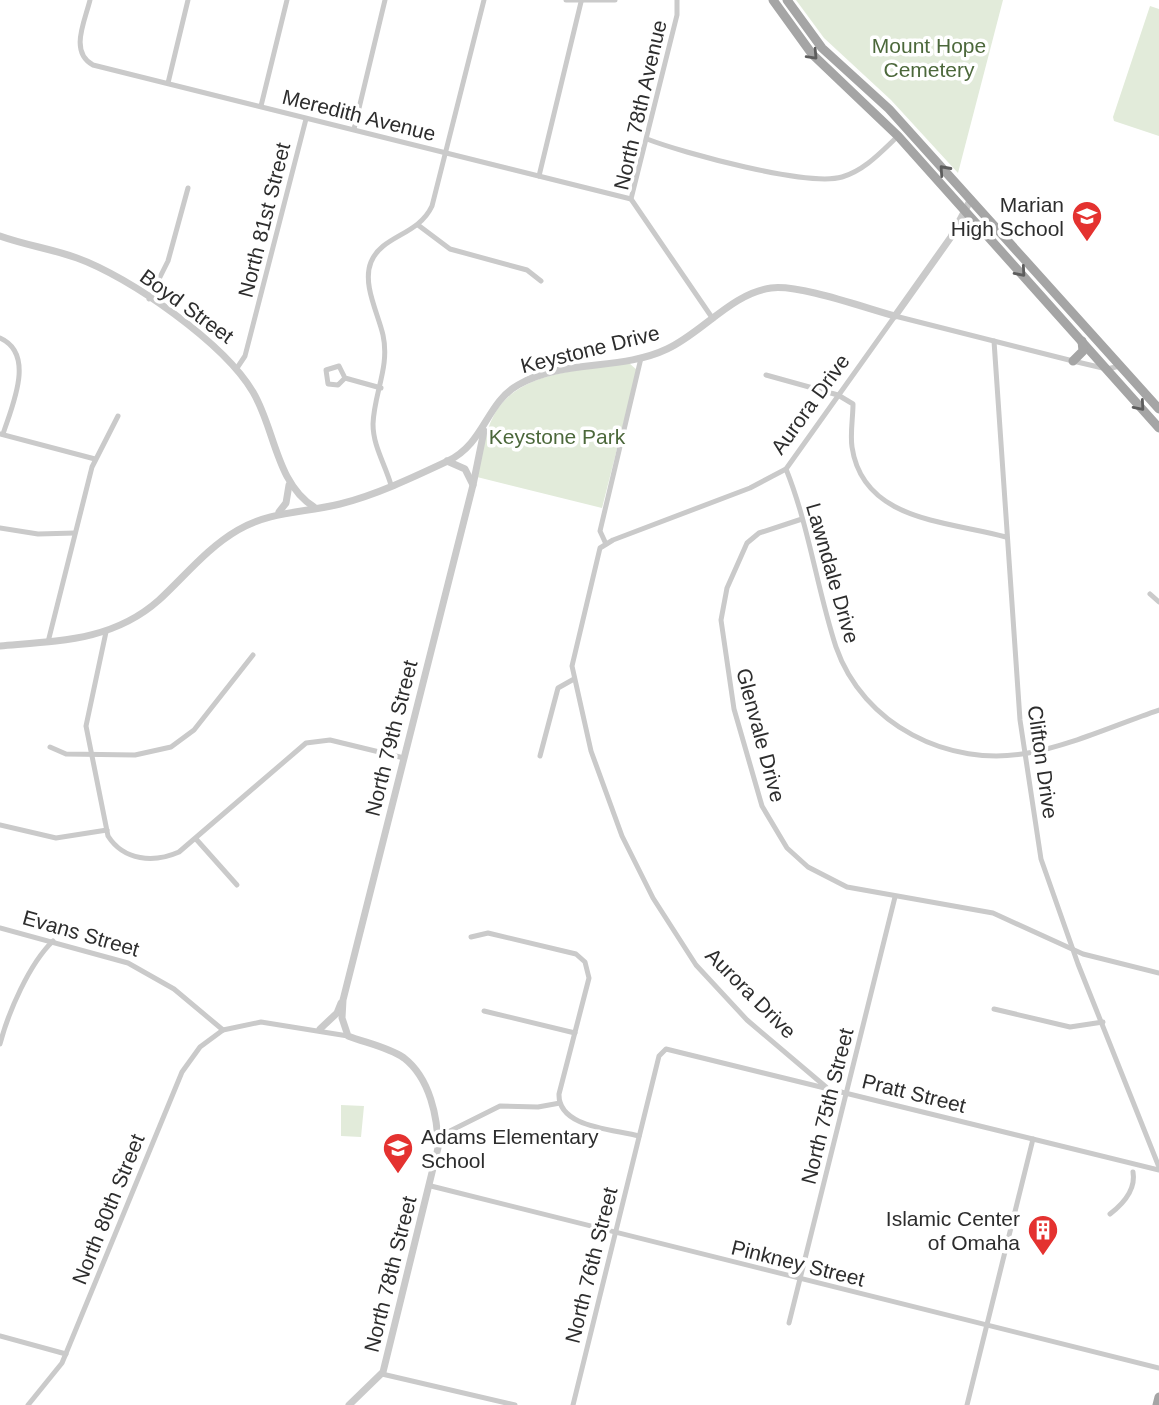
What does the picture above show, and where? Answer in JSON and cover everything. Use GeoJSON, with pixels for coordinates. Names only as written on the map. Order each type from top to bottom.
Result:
{"type":"FeatureCollection","features":[{"type":"Feature","properties":{"kind":"main road"},"geometry":{"type":"LineString","coordinates":[[773,0],[812,54],[898,136],[1159,428]]}},
{"type":"Feature","properties":{"kind":"main road"},"geometry":{"type":"LineString","coordinates":[[787,0],[822,48],[889,109],[1159,409]]}},
{"type":"Feature","properties":{"kind":"main road"},"geometry":{"type":"LineString","coordinates":[[1073,361],[1083,351],[1082,341]]}},
{"type":"Feature","properties":{"kind":"main road"},"geometry":{"type":"LineString","coordinates":[[1157,1405],[1159,1397]]}},
{"type":"Feature","properties":{"kind":"street","name":"Meredith Avenue"},"geometry":{"type":"LineString","coordinates":[[90,0],[80,40],[82,55],[93,65],[631,199]]}},
{"type":"Feature","properties":{"kind":"street"},"geometry":{"type":"LineString","coordinates":[[168,83],[188,0]]}},
{"type":"Feature","properties":{"kind":"street"},"geometry":{"type":"LineString","coordinates":[[261,106],[287,0]]}},
{"type":"Feature","properties":{"kind":"street"},"geometry":{"type":"LineString","coordinates":[[354,129],[386,0]]}},
{"type":"Feature","properties":{"kind":"street"},"geometry":{"type":"LineString","coordinates":[[391,485],[374,435],[374,415],[381,388],[385,348],[369,285],[369,268],[384,245],[418,225],[432,206],[484,0]]}},
{"type":"Feature","properties":{"kind":"street"},"geometry":{"type":"LineString","coordinates":[[566,0],[615,0]]}},
{"type":"Feature","properties":{"kind":"street","name":"North 78th Avenue"},"geometry":{"type":"LineString","coordinates":[[677,0],[677,15],[631,199],[713,319]]}},
{"type":"Feature","properties":{"kind":"street"},"geometry":{"type":"LineString","coordinates":[[539,176],[581,2]]}},
{"type":"Feature","properties":{"kind":"street","name":"North 81st Street"},"geometry":{"type":"LineString","coordinates":[[237,368],[244,356],[254,322],[306,119]]}},
{"type":"Feature","properties":{"kind":"street"},"geometry":{"type":"LineString","coordinates":[[647,139],[793,177],[819,180],[858,170],[898,136]]}},
{"type":"Feature","properties":{"kind":"street"},"geometry":{"type":"LineString","coordinates":[[149,299],[168,261],[188,188]]}},
{"type":"Feature","properties":{"kind":"street","name":"Aurora Drive"},"geometry":{"type":"LineString","coordinates":[[606,544],[750,488],[786,469],[895,316],[971,200]]}},
{"type":"Feature","properties":{"kind":"street"},"geometry":{"type":"LineString","coordinates":[[418,225],[450,249],[527,270],[541,281]]}},
{"type":"Feature","properties":{"kind":"street","name":"Boyd Street"},"geometry":{"type":"LineString","coordinates":[[0,236],[92,264],[210,340],[237,368],[265,415],[289,484],[315,507]]}},
{"type":"Feature","properties":{"kind":"street","name":"Keystone Drive"},"geometry":{"type":"LineString","coordinates":[[0,646],[48,642],[106,632],[147,609],[228,536],[279,513],[353,500],[447,461],[469,447],[503,397],[524,382],[641,358],[680,343],[756,292],[779,288],[1107,369],[1121,366]]}},
{"type":"Feature","properties":{"kind":"street"},"geometry":{"type":"LineString","coordinates":[[0,338],[17,352],[20,369],[1,434],[95,459]]}},
{"type":"Feature","properties":{"kind":"street","name":"Clifton Drive"},"geometry":{"type":"LineString","coordinates":[[994,341],[1023,754],[1041,859],[1072,948],[1159,1168]]}},
{"type":"Feature","properties":{"kind":"street"},"geometry":{"type":"LineString","coordinates":[[540,756],[558,688],[574,679],[573,653],[600,548],[606,544],[600,531],[641,358]]}},
{"type":"Feature","properties":{"kind":"street"},"geometry":{"type":"LineString","coordinates":[[766,375],[838,395],[853,404],[851,438],[854,457],[864,480],[880,498],[909,514],[1006,537]]}},
{"type":"Feature","properties":{"kind":"street"},"geometry":{"type":"LineString","coordinates":[[345,378],[381,388]]}},
{"type":"Feature","properties":{"kind":"street"},"geometry":{"type":"LineString","coordinates":[[48,642],[95,459],[118,416]]}},
{"type":"Feature","properties":{"kind":"street","name":"North 79th Street"},"geometry":{"type":"LineString","coordinates":[[320,1029],[337,1013],[343,1000],[473,485],[485,427]]}},
{"type":"Feature","properties":{"kind":"street"},"geometry":{"type":"LineString","coordinates":[[447,461],[465,469],[473,485]]}},
{"type":"Feature","properties":{"kind":"street","name":"Lawndale Drive"},"geometry":{"type":"LineString","coordinates":[[786,469],[838,650],[852,679],[872,704],[903,730],[938,747],[980,756],[1023,754],[1159,710]]}},
{"type":"Feature","properties":{"kind":"street"},"geometry":{"type":"LineString","coordinates":[[279,513],[286,503],[289,484]]}},
{"type":"Feature","properties":{"kind":"street","name":"Glenvale Drive"},"geometry":{"type":"LineString","coordinates":[[802,519],[764,531],[752,538],[727,588],[721,631],[734,709],[762,806],[787,848],[808,867],[834,882],[858,891],[993,913],[1083,954],[1159,973]]}},
{"type":"Feature","properties":{"kind":"street"},"geometry":{"type":"LineString","coordinates":[[0,528],[38,534],[75,533]]}},
{"type":"Feature","properties":{"kind":"street"},"geometry":{"type":"LineString","coordinates":[[1150,594],[1159,602]]}},
{"type":"Feature","properties":{"kind":"street"},"geometry":{"type":"LineString","coordinates":[[106,632],[86,718],[90,754],[107,830],[119,849],[145,859],[173,855],[306,743],[330,740],[404,758]]}},
{"type":"Feature","properties":{"kind":"street"},"geometry":{"type":"LineString","coordinates":[[50,747],[66,754],[147,754],[178,743],[194,730],[253,655]]}},
{"type":"Feature","properties":{"kind":"street","name":"Aurora Drive"},"geometry":{"type":"LineString","coordinates":[[574,679],[590,751],[608,802],[637,868],[670,928],[696,965],[731,1004],[826,1087]]}},
{"type":"Feature","properties":{"kind":"street"},"geometry":{"type":"LineString","coordinates":[[0,825],[56,838],[107,830]]}},
{"type":"Feature","properties":{"kind":"street"},"geometry":{"type":"LineString","coordinates":[[195,839],[237,885]]}},
{"type":"Feature","properties":{"kind":"street","name":"North 75th Street"},"geometry":{"type":"LineString","coordinates":[[789,1323],[895,897]]}},
{"type":"Feature","properties":{"kind":"street","name":"Evans Street"},"geometry":{"type":"LineString","coordinates":[[0,928],[111,957],[144,970],[174,989],[223,1030]]}},
{"type":"Feature","properties":{"kind":"street"},"geometry":{"type":"LineString","coordinates":[[471,937],[488,933],[576,954],[585,962],[589,978],[560,1102],[562,1111],[572,1118],[639,1136]]}},
{"type":"Feature","properties":{"kind":"street"},"geometry":{"type":"LineString","coordinates":[[0,1044],[12,1009],[43,952],[53,941]]}},
{"type":"Feature","properties":{"kind":"street","name":"North 79th Street"},"geometry":{"type":"LineString","coordinates":[[343,1000],[342,1018],[348,1036]]}},
{"type":"Feature","properties":{"kind":"street"},"geometry":{"type":"LineString","coordinates":[[994,1009],[1070,1027],[1103,1022]]}},
{"type":"Feature","properties":{"kind":"street"},"geometry":{"type":"LineString","coordinates":[[484,1011],[575,1033]]}},
{"type":"Feature","properties":{"kind":"street"},"geometry":{"type":"LineString","coordinates":[[223,1030],[251,1022],[320,1029],[396,1054],[413,1067],[431,1102],[438,1137],[500,1105],[538,1107],[560,1102]]}},
{"type":"Feature","properties":{"kind":"street","name":"North 80th Street"},"geometry":{"type":"LineString","coordinates":[[28,1405],[56,1374],[66,1354],[182,1072],[201,1047],[223,1030]]}},
{"type":"Feature","properties":{"kind":"street","name":"Pratt Street"},"geometry":{"type":"LineString","coordinates":[[662,1052],[670,1049],[1159,1168]]}},
{"type":"Feature","properties":{"kind":"street","name":"North 76th Street"},"geometry":{"type":"LineString","coordinates":[[573,1405],[662,1052]]}},
{"type":"Feature","properties":{"kind":"street","name":"North 78th Street"},"geometry":{"type":"LineString","coordinates":[[349,1405],[382,1374],[431,1186],[438,1137]]}},
{"type":"Feature","properties":{"kind":"street"},"geometry":{"type":"LineString","coordinates":[[967,1405],[1033,1139]]}},
{"type":"Feature","properties":{"kind":"street"},"geometry":{"type":"LineString","coordinates":[[1110,1214],[1120,1207],[1130,1189],[1129,1179],[1136,1164]]}},
{"type":"Feature","properties":{"kind":"street","name":"Pinkney Street"},"geometry":{"type":"LineString","coordinates":[[431,1186],[1159,1368]]}},
{"type":"Feature","properties":{"kind":"street"},"geometry":{"type":"LineString","coordinates":[[0,1336],[66,1354]]}},
{"type":"Feature","properties":{"kind":"street"},"geometry":{"type":"LineString","coordinates":[[382,1374],[515,1405]]}},
{"type":"Feature","properties":{"kind":"green space","name":"Mount Hope Cemetery"},"geometry":{"type":"Polygon","coordinates":[[[796,0],[1003,0],[958,173],[891,100],[824,38],[796,0]]]}},
{"type":"Feature","properties":{"kind":"green space"},"geometry":{"type":"Polygon","coordinates":[[[1150,6],[1159,9],[1159,136],[1114,121],[1113,117],[1150,6]]]}},
{"type":"Feature","properties":{"kind":"green space","name":"Keystone Park"},"geometry":{"type":"Polygon","coordinates":[[[629,363],[637,370],[602,508],[477,477],[494,415],[505,400],[519,389],[554,375],[629,363]]]}},
{"type":"Feature","properties":{"kind":"green space"},"geometry":{"type":"Polygon","coordinates":[[[341,1105],[364,1106],[361,1137],[341,1136],[341,1105]]]}},
{"type":"Feature","properties":{"kind":"place","name":"Marian High School"},"geometry":{"type":"Point","coordinates":[1087,243]}},
{"type":"Feature","properties":{"kind":"place","name":"Adams Elementary School"},"geometry":{"type":"Point","coordinates":[398,1175]}},
{"type":"Feature","properties":{"kind":"place","name":"Islamic Center of Omaha"},"geometry":{"type":"Point","coordinates":[1043,1257]}}]}
